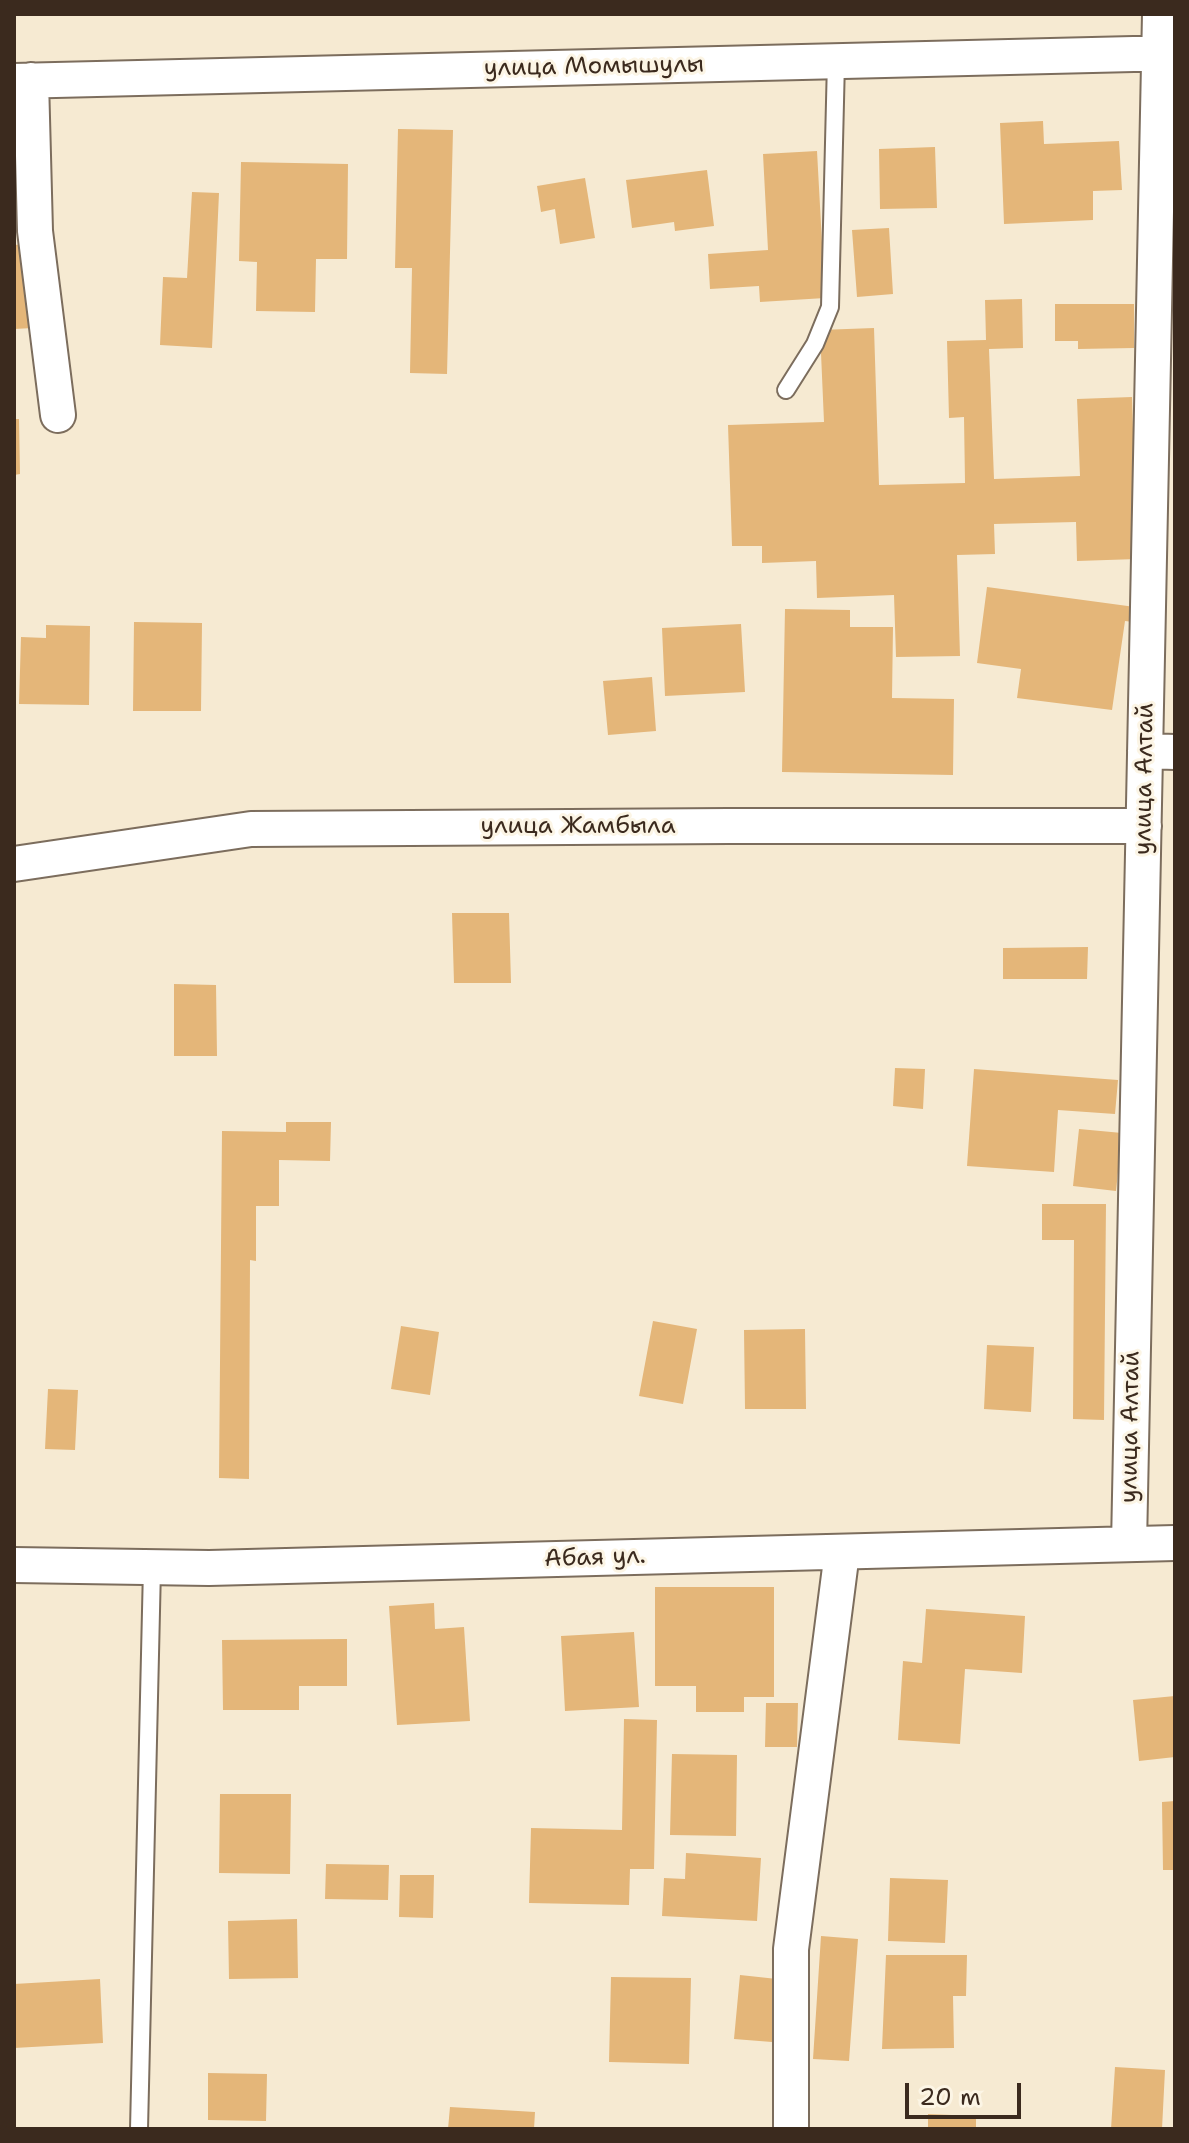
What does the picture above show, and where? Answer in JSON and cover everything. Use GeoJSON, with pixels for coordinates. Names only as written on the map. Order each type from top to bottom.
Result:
{"type":"FeatureCollection","features":[{"type":"Feature","properties":{"kind":"street","name":"улица Алтай"},"geometry":{"type":"LineString","coordinates":[[1129,1544],[1144,826],[1160,752],[1168,53],[1160,14]]}},
{"type":"Feature","properties":{"kind":"street","name":"улица Момышулы"},"geometry":{"type":"LineString","coordinates":[[22,80],[1168,53]]}},
{"type":"Feature","properties":{"kind":"street"},"geometry":{"type":"LineString","coordinates":[[22,80],[35,231],[58,415]]}},
{"type":"Feature","properties":{"kind":"street","name":"улица Жамбыла"},"geometry":{"type":"LineString","coordinates":[[14,864],[251,829],[1144,826]]}},
{"type":"Feature","properties":{"kind":"street","name":"Абая ул."},"geometry":{"type":"LineString","coordinates":[[14,1565],[209,1568],[1175,1543]]}},
{"type":"Feature","properties":{"kind":"street"},"geometry":{"type":"LineString","coordinates":[[791,2129],[791,1949],[842,1552]]}},
{"type":"Feature","properties":{"kind":"lane"},"geometry":{"type":"LineString","coordinates":[[786,390],[815,344],[830,307],[836,61]]}},
{"type":"Feature","properties":{"kind":"lane"},"geometry":{"type":"LineString","coordinates":[[139,2129],[152,1568]]}},
{"type":"Feature","properties":{"kind":"building"},"geometry":{"type":"Polygon","coordinates":[[[1043,121],[1044,144],[1119,141],[1122,190],[1093,191],[1093,220],[1004,224],[1000,123],[1043,121]]]}},
{"type":"Feature","properties":{"kind":"building"},"geometry":{"type":"Polygon","coordinates":[[[398,129],[453,130],[447,374],[410,373],[412,268],[395,268],[398,129]]]}},
{"type":"Feature","properties":{"kind":"building"},"geometry":{"type":"Polygon","coordinates":[[[935,147],[937,208],[880,209],[879,149],[935,147]]]}},
{"type":"Feature","properties":{"kind":"building"},"geometry":{"type":"Polygon","coordinates":[[[817,151],[825,298],[760,302],[759,286],[710,289],[708,254],[768,250],[763,154],[817,151]]]}},
{"type":"Feature","properties":{"kind":"building"},"geometry":{"type":"Polygon","coordinates":[[[241,162],[348,164],[347,259],[316,259],[315,312],[256,311],[257,262],[239,261],[241,162]]]}},
{"type":"Feature","properties":{"kind":"building"},"geometry":{"type":"Polygon","coordinates":[[[707,170],[714,226],[675,231],[674,222],[632,228],[626,180],[707,170]]]}},
{"type":"Feature","properties":{"kind":"building"},"geometry":{"type":"Polygon","coordinates":[[[585,178],[595,238],[560,244],[555,209],[541,212],[537,186],[585,178]]]}},
{"type":"Feature","properties":{"kind":"building"},"geometry":{"type":"Polygon","coordinates":[[[192,192],[219,193],[212,348],[160,345],[163,277],[187,278],[192,192]]]}},
{"type":"Feature","properties":{"kind":"building"},"geometry":{"type":"Polygon","coordinates":[[[889,228],[893,294],[857,297],[852,230],[889,228]]]}},
{"type":"Feature","properties":{"kind":"building"},"geometry":{"type":"Polygon","coordinates":[[[28,244],[33,328],[14,329],[14,245],[28,244]]]}},
{"type":"Feature","properties":{"kind":"building"},"geometry":{"type":"Polygon","coordinates":[[[1022,299],[1023,348],[989,349],[994,479],[1080,476],[1077,399],[1132,397],[1137,559],[1077,561],[1076,522],[994,524],[995,554],[957,555],[960,656],[896,657],[894,595],[817,598],[816,561],[762,563],[762,546],[732,546],[728,425],[824,422],[820,330],[874,328],[879,485],[965,483],[964,417],[949,418],[947,341],[986,340],[985,300],[1022,299]]]}},
{"type":"Feature","properties":{"kind":"building"},"geometry":{"type":"Polygon","coordinates":[[[1055,304],[1134,304],[1134,348],[1078,349],[1078,341],[1055,341],[1055,304]]]}},
{"type":"Feature","properties":{"kind":"building"},"geometry":{"type":"Polygon","coordinates":[[[14,419],[19,419],[20,474],[14,475],[14,419]]]}},
{"type":"Feature","properties":{"kind":"building"},"geometry":{"type":"Polygon","coordinates":[[[987,587],[1135,607],[1133,622],[1125,621],[1112,710],[1017,698],[1021,669],[977,663],[987,587]]]}},
{"type":"Feature","properties":{"kind":"building"},"geometry":{"type":"Polygon","coordinates":[[[785,609],[850,610],[850,627],[893,627],[892,698],[954,699],[953,775],[782,772],[785,609]]]}},
{"type":"Feature","properties":{"kind":"building"},"geometry":{"type":"Polygon","coordinates":[[[134,622],[202,623],[201,711],[133,711],[134,622]]]}},
{"type":"Feature","properties":{"kind":"building"},"geometry":{"type":"Polygon","coordinates":[[[741,624],[745,692],[665,696],[662,628],[741,624]]]}},
{"type":"Feature","properties":{"kind":"building"},"geometry":{"type":"Polygon","coordinates":[[[46,625],[90,626],[89,705],[19,704],[21,637],[46,638],[46,625]]]}},
{"type":"Feature","properties":{"kind":"building"},"geometry":{"type":"Polygon","coordinates":[[[652,677],[656,731],[608,735],[603,681],[652,677]]]}},
{"type":"Feature","properties":{"kind":"building"},"geometry":{"type":"Polygon","coordinates":[[[452,913],[509,913],[511,983],[454,983],[452,913]]]}},
{"type":"Feature","properties":{"kind":"building"},"geometry":{"type":"Polygon","coordinates":[[[1088,947],[1087,979],[1003,979],[1003,948],[1088,947]]]}},
{"type":"Feature","properties":{"kind":"building"},"geometry":{"type":"Polygon","coordinates":[[[174,984],[216,985],[217,1056],[174,1056],[174,984]]]}},
{"type":"Feature","properties":{"kind":"building"},"geometry":{"type":"Polygon","coordinates":[[[895,1068],[925,1069],[923,1109],[893,1106],[895,1068]]]}},
{"type":"Feature","properties":{"kind":"building"},"geometry":{"type":"Polygon","coordinates":[[[974,1069],[1118,1080],[1115,1114],[1058,1110],[1054,1172],[967,1166],[974,1069]]]}},
{"type":"Feature","properties":{"kind":"building"},"geometry":{"type":"Polygon","coordinates":[[[286,1122],[331,1122],[330,1161],[279,1160],[279,1206],[256,1206],[256,1261],[250,1260],[249,1479],[219,1478],[222,1131],[286,1132],[286,1122]]]}},
{"type":"Feature","properties":{"kind":"building"},"geometry":{"type":"Polygon","coordinates":[[[1079,1129],[1122,1133],[1116,1191],[1073,1186],[1079,1129]]]}},
{"type":"Feature","properties":{"kind":"building"},"geometry":{"type":"Polygon","coordinates":[[[1042,1204],[1106,1204],[1104,1420],[1073,1419],[1074,1240],[1042,1240],[1042,1204]]]}},
{"type":"Feature","properties":{"kind":"building"},"geometry":{"type":"Polygon","coordinates":[[[653,1321],[697,1329],[683,1404],[639,1396],[653,1321]]]}},
{"type":"Feature","properties":{"kind":"building"},"geometry":{"type":"Polygon","coordinates":[[[401,1326],[439,1332],[430,1395],[391,1389],[401,1326]]]}},
{"type":"Feature","properties":{"kind":"building"},"geometry":{"type":"Polygon","coordinates":[[[805,1329],[806,1409],[745,1409],[744,1330],[805,1329]]]}},
{"type":"Feature","properties":{"kind":"building"},"geometry":{"type":"Polygon","coordinates":[[[987,1345],[1034,1347],[1031,1412],[984,1409],[987,1345]]]}},
{"type":"Feature","properties":{"kind":"building"},"geometry":{"type":"Polygon","coordinates":[[[48,1389],[78,1390],[75,1450],[45,1449],[48,1389]]]}},
{"type":"Feature","properties":{"kind":"building"},"geometry":{"type":"Polygon","coordinates":[[[655,1587],[774,1587],[774,1697],[744,1697],[744,1712],[696,1712],[696,1686],[655,1686],[655,1587]]]}},
{"type":"Feature","properties":{"kind":"building"},"geometry":{"type":"Polygon","coordinates":[[[434,1603],[435,1629],[464,1627],[470,1721],[397,1725],[389,1606],[434,1603]]]}},
{"type":"Feature","properties":{"kind":"building"},"geometry":{"type":"Polygon","coordinates":[[[926,1609],[1025,1616],[1022,1673],[965,1669],[960,1744],[898,1740],[903,1661],[922,1663],[926,1609]]]}},
{"type":"Feature","properties":{"kind":"building"},"geometry":{"type":"Polygon","coordinates":[[[634,1632],[639,1707],[565,1711],[561,1636],[634,1632]]]}},
{"type":"Feature","properties":{"kind":"building"},"geometry":{"type":"Polygon","coordinates":[[[347,1639],[347,1686],[299,1686],[299,1710],[223,1710],[222,1640],[347,1639]]]}},
{"type":"Feature","properties":{"kind":"building"},"geometry":{"type":"Polygon","coordinates":[[[1175,1696],[1175,1757],[1139,1761],[1133,1700],[1175,1696]]]}},
{"type":"Feature","properties":{"kind":"building"},"geometry":{"type":"Polygon","coordinates":[[[766,1703],[798,1703],[797,1747],[765,1747],[766,1703]]]}},
{"type":"Feature","properties":{"kind":"building"},"geometry":{"type":"Polygon","coordinates":[[[624,1719],[657,1720],[654,1869],[630,1869],[629,1905],[529,1903],[531,1828],[622,1830],[624,1719]]]}},
{"type":"Feature","properties":{"kind":"building"},"geometry":{"type":"Polygon","coordinates":[[[672,1754],[737,1755],[736,1836],[670,1835],[672,1754]]]}},
{"type":"Feature","properties":{"kind":"building"},"geometry":{"type":"Polygon","coordinates":[[[220,1794],[291,1794],[290,1874],[219,1873],[220,1794]]]}},
{"type":"Feature","properties":{"kind":"building"},"geometry":{"type":"Polygon","coordinates":[[[1175,1801],[1175,1870],[1163,1870],[1162,1802],[1175,1801]]]}},
{"type":"Feature","properties":{"kind":"building"},"geometry":{"type":"Polygon","coordinates":[[[686,1853],[761,1858],[757,1921],[662,1916],[664,1878],[685,1879],[686,1853]]]}},
{"type":"Feature","properties":{"kind":"building"},"geometry":{"type":"Polygon","coordinates":[[[326,1864],[389,1865],[388,1900],[325,1899],[326,1864]]]}},
{"type":"Feature","properties":{"kind":"building"},"geometry":{"type":"Polygon","coordinates":[[[400,1875],[434,1875],[433,1918],[399,1917],[400,1875]]]}},
{"type":"Feature","properties":{"kind":"building"},"geometry":{"type":"Polygon","coordinates":[[[890,1878],[948,1880],[945,1943],[888,1941],[890,1878]]]}},
{"type":"Feature","properties":{"kind":"building"},"geometry":{"type":"Polygon","coordinates":[[[297,1919],[298,1978],[229,1979],[228,1921],[297,1919]]]}},
{"type":"Feature","properties":{"kind":"building"},"geometry":{"type":"Polygon","coordinates":[[[821,1936],[858,1939],[849,2061],[813,2059],[821,1936]]]}},
{"type":"Feature","properties":{"kind":"building"},"geometry":{"type":"Polygon","coordinates":[[[886,1955],[967,1955],[966,1996],[953,1996],[954,2048],[882,2049],[886,1955]]]}},
{"type":"Feature","properties":{"kind":"building"},"geometry":{"type":"Polygon","coordinates":[[[740,1975],[777,1979],[772,2042],[734,2039],[740,1975]]]}},
{"type":"Feature","properties":{"kind":"building"},"geometry":{"type":"Polygon","coordinates":[[[611,1977],[691,1978],[689,2064],[609,2062],[611,1977]]]}},
{"type":"Feature","properties":{"kind":"building"},"geometry":{"type":"Polygon","coordinates":[[[100,1979],[103,2043],[14,2048],[14,1984],[100,1979]]]}},
{"type":"Feature","properties":{"kind":"building"},"geometry":{"type":"Polygon","coordinates":[[[1115,2067],[1165,2070],[1162,2129],[1111,2129],[1115,2067]]]}},
{"type":"Feature","properties":{"kind":"building"},"geometry":{"type":"Polygon","coordinates":[[[208,2073],[267,2074],[266,2121],[208,2120],[208,2073]]]}},
{"type":"Feature","properties":{"kind":"building"},"geometry":{"type":"Polygon","coordinates":[[[450,2107],[535,2112],[534,2129],[448,2129],[450,2107]]]}},
{"type":"Feature","properties":{"kind":"building"},"geometry":{"type":"Polygon","coordinates":[[[928,2114],[976,2116],[976,2129],[928,2129],[928,2114]]]}}]}
